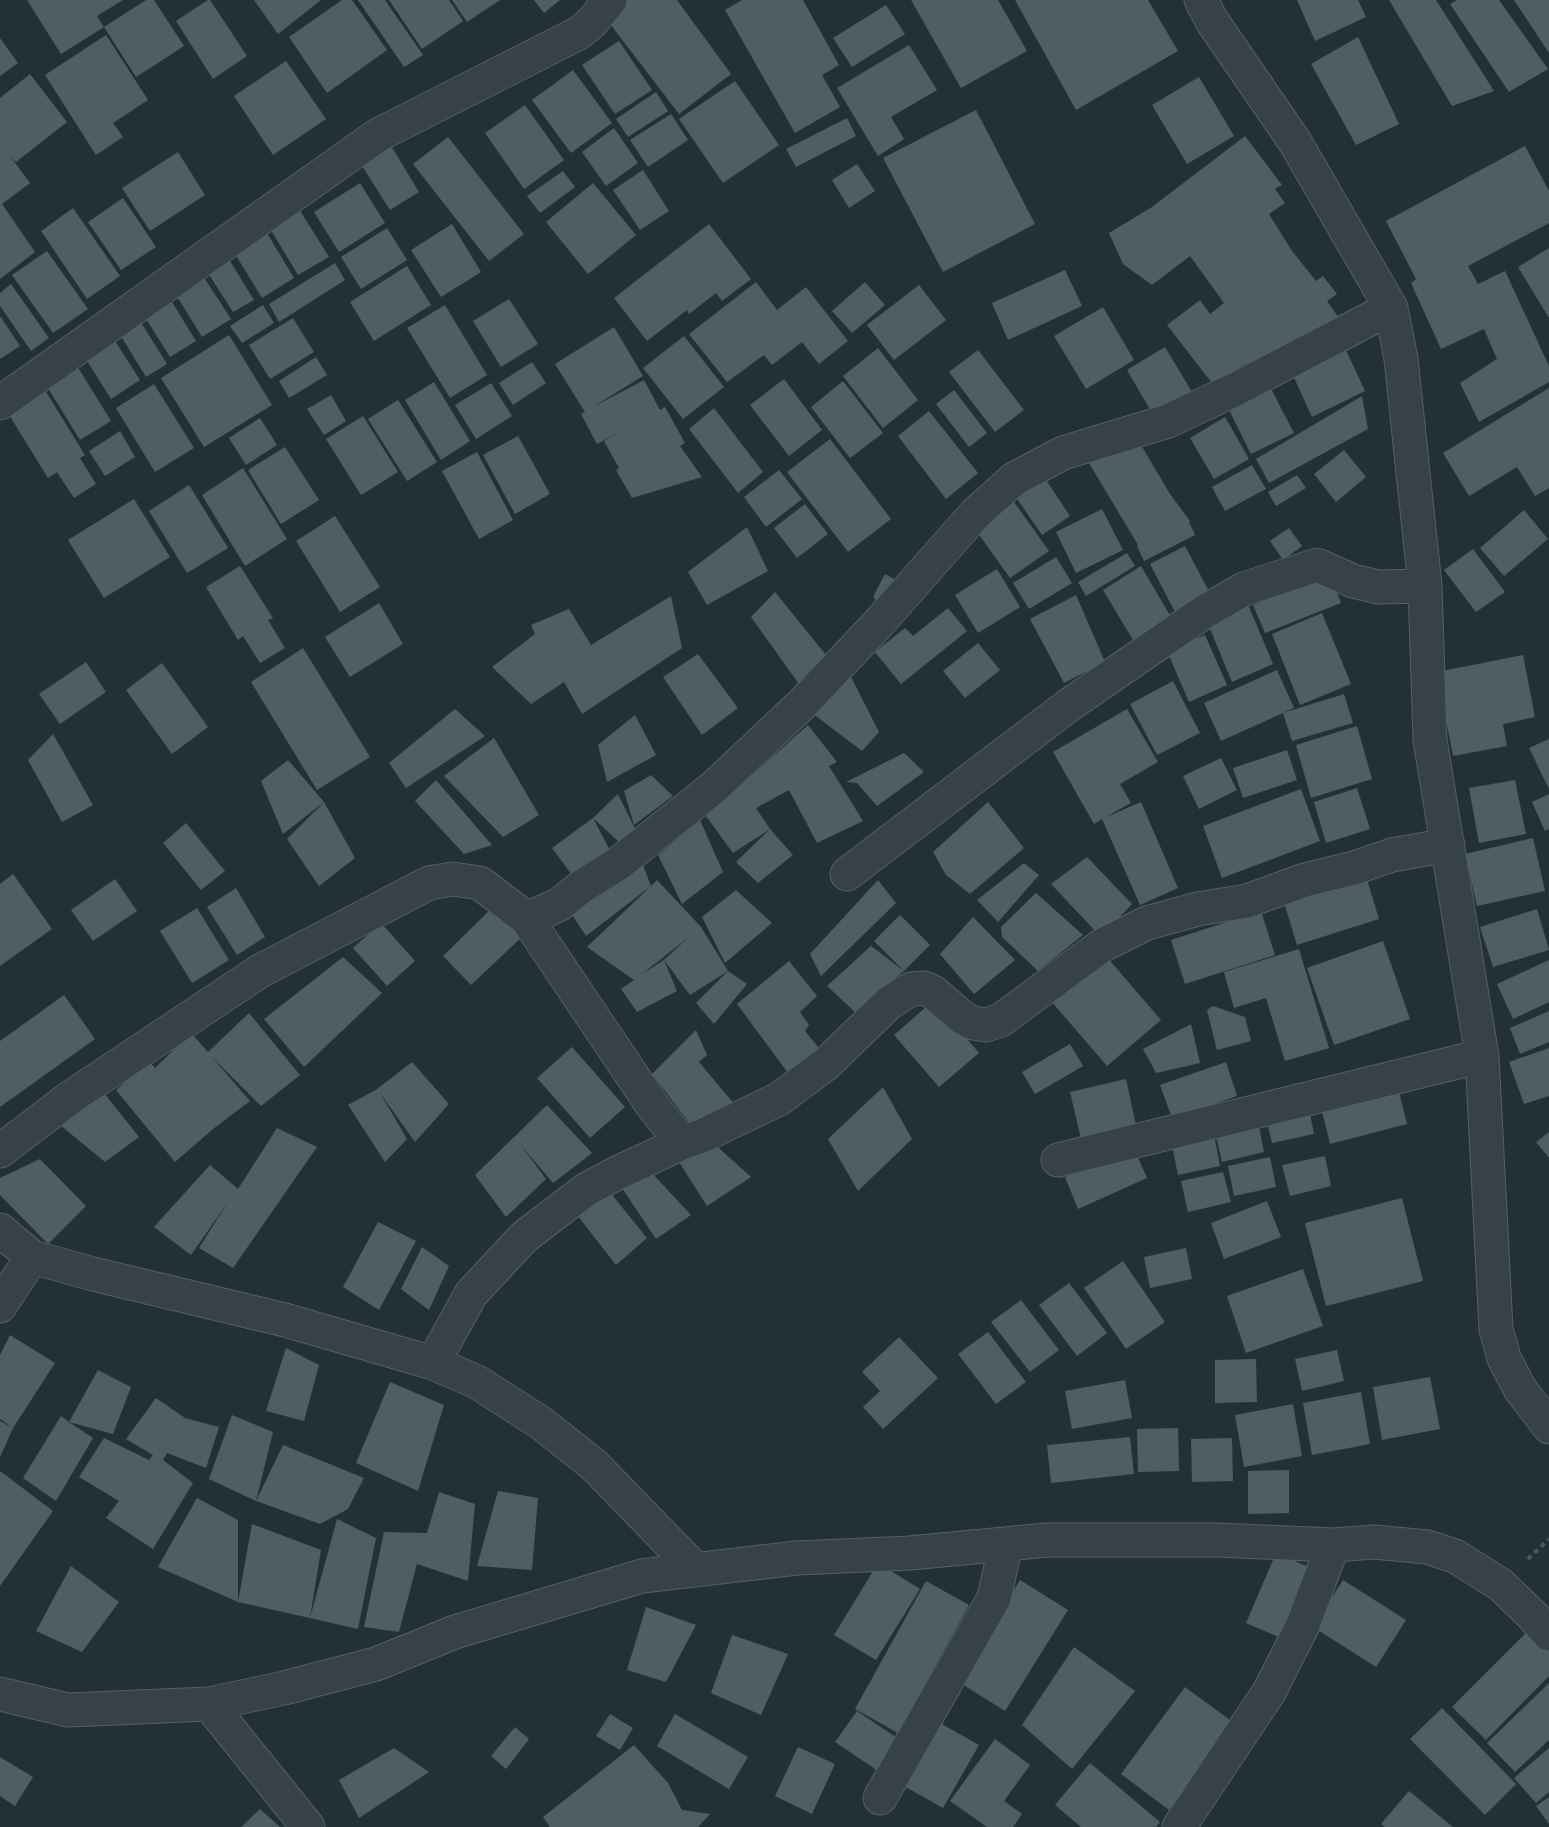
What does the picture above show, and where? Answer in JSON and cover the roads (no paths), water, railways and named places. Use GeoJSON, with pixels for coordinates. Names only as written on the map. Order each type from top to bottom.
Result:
{"type":"FeatureCollection","features":[{"type":"Feature","properties":{"kind":"street"},"geometry":{"type":"LineString","coordinates":[[0,403],[378,135],[579,33],[592,22],[610,0]]}},
{"type":"Feature","properties":{"kind":"street"},"geometry":{"type":"LineString","coordinates":[[1201,0],[1212,21],[1295,142],[1391,308],[1401,359],[1425,586],[1430,740],[1482,1056],[1496,1329],[1504,1358],[1520,1389],[1549,1427]]}},
{"type":"Feature","properties":{"kind":"street"},"geometry":{"type":"LineString","coordinates":[[527,919],[560,904],[581,887],[620,863],[714,787],[802,704],[876,626],[975,514],[1014,479],[1063,453],[1168,421],[1236,389],[1391,308]]}},
{"type":"Feature","properties":{"kind":"street"},"geometry":{"type":"LineString","coordinates":[[847,874],[1069,705],[1204,612],[1244,589],[1317,565],[1353,581],[1378,587],[1425,586]]}},
{"type":"Feature","properties":{"kind":"street"},"geometry":{"type":"LineString","coordinates":[[433,1363],[471,1293],[524,1237],[587,1190],[617,1173],[779,1099],[826,1064],[889,1004],[911,989],[924,988],[933,992],[963,1018],[973,1023],[986,1025],[1001,1020],[1101,946],[1147,923],[1198,909],[1247,901],[1305,880],[1354,868],[1392,855],[1449,845]]}},
{"type":"Feature","properties":{"kind":"street"},"geometry":{"type":"LineString","coordinates":[[0,1151],[71,1097],[260,971],[429,883],[453,879],[480,883],[527,919],[652,1105],[682,1143]]}},
{"type":"Feature","properties":{"kind":"street"},"geometry":{"type":"LineString","coordinates":[[1058,1160],[1482,1056]]}},
{"type":"Feature","properties":{"kind":"street"},"geometry":{"type":"LineString","coordinates":[[0,1230],[32,1257],[285,1320],[433,1363],[477,1382],[542,1423],[594,1465],[695,1569]]}},
{"type":"Feature","properties":{"kind":"street"},"geometry":{"type":"LineString","coordinates":[[0,1306],[32,1257]]}},
{"type":"Feature","properties":{"kind":"street"},"geometry":{"type":"LineString","coordinates":[[0,1694],[68,1710],[209,1704],[284,1688],[376,1664],[455,1632],[642,1576],[797,1558],[910,1554],[1047,1540],[1217,1540],[1333,1545],[1374,1542],[1427,1546],[1455,1556],[1501,1585],[1532,1614],[1549,1634]]}},
{"type":"Feature","properties":{"kind":"street"},"geometry":{"type":"LineString","coordinates":[[880,1798],[994,1598],[1006,1545]]}},
{"type":"Feature","properties":{"kind":"street"},"geometry":{"type":"LineString","coordinates":[[1179,1827],[1269,1692],[1302,1627],[1333,1545]]}},
{"type":"Feature","properties":{"kind":"street"},"geometry":{"type":"LineString","coordinates":[[209,1704],[308,1827]]}}]}
